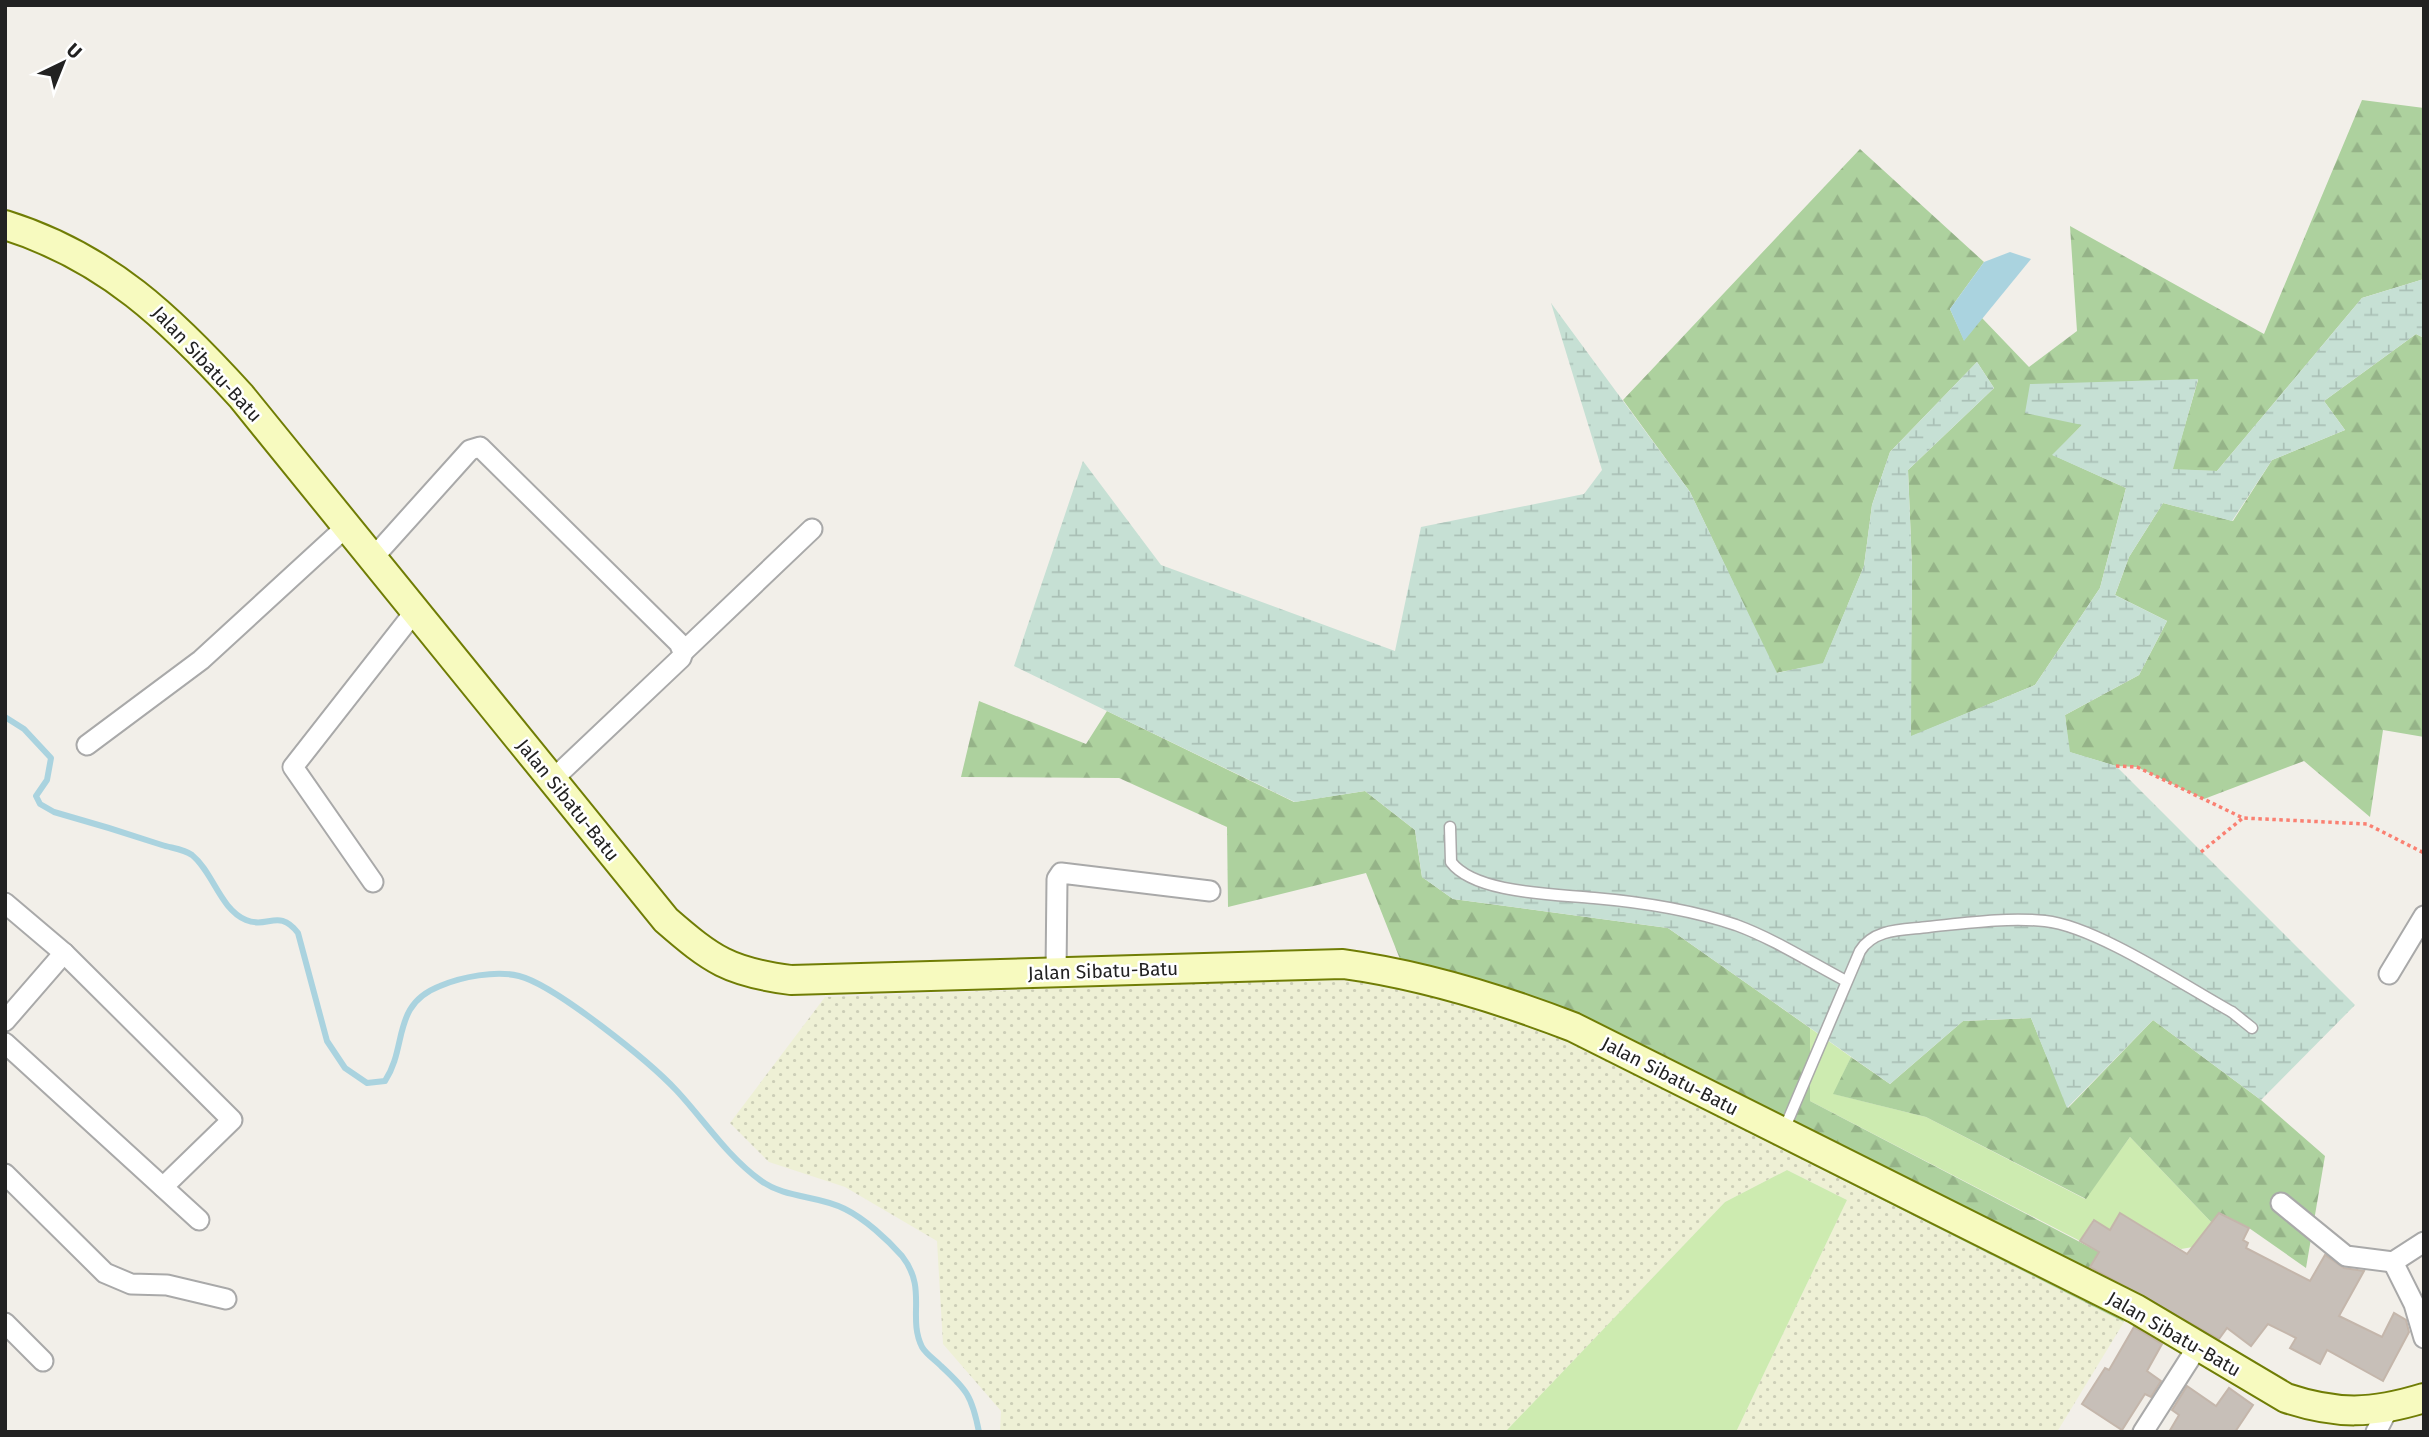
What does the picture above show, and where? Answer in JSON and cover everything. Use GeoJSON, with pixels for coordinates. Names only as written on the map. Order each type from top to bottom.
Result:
{"type":"FeatureCollection","features":[{"type":"Feature","properties":{"kind":"street","name":"Jalan Sibatu-Batu"},"geometry":{"type":"LineString","coordinates":[[5,225],[54,241],[142,296],[193,344],[241,396],[666,920],[709,956],[735,971],[791,980],[1343,964],[1388,971],[1504,1000],[1573,1027],[2099,1290],[2252,1379],[2311,1406],[2382,1421],[2424,1398]]}},
{"type":"Feature","properties":{"kind":"street"},"geometry":{"type":"LineString","coordinates":[[372,559],[470,450],[480,447],[679,643],[683,652]]}},
{"type":"Feature","properties":{"kind":"street"},"geometry":{"type":"LineString","coordinates":[[87,745],[201,660],[346,527]]}},
{"type":"Feature","properties":{"kind":"street"},"geometry":{"type":"LineString","coordinates":[[551,780],[681,658],[683,652],[812,529]]}},
{"type":"Feature","properties":{"kind":"street"},"geometry":{"type":"LineString","coordinates":[[373,882],[294,771],[294,765],[416,610]]}},
{"type":"Feature","properties":{"kind":"street"},"geometry":{"type":"LineString","coordinates":[[1056,973],[1057,880],[1061,873],[1210,891]]}},
{"type":"Feature","properties":{"kind":"street"},"geometry":{"type":"LineString","coordinates":[[5,903],[64,953],[232,1120],[163,1187]]}},
{"type":"Feature","properties":{"kind":"street"},"geometry":{"type":"LineString","coordinates":[[2389,974],[2424,916]]}},
{"type":"Feature","properties":{"kind":"street"},"geometry":{"type":"LineString","coordinates":[[5,1021],[64,953]]}},
{"type":"Feature","properties":{"kind":"street"},"geometry":{"type":"LineString","coordinates":[[5,1042],[199,1220]]}},
{"type":"Feature","properties":{"kind":"street"},"geometry":{"type":"LineString","coordinates":[[5,1174],[105,1273],[131,1284],[167,1285],[226,1299]]}},
{"type":"Feature","properties":{"kind":"street"},"geometry":{"type":"LineString","coordinates":[[2281,1203],[2346,1256],[2393,1262],[2424,1242]]}},
{"type":"Feature","properties":{"kind":"street"},"geometry":{"type":"LineString","coordinates":[[2393,1262],[2414,1304],[2424,1338]]}},
{"type":"Feature","properties":{"kind":"street"},"geometry":{"type":"LineString","coordinates":[[5,1324],[43,1361]]}},
{"type":"Feature","properties":{"kind":"street"},"geometry":{"type":"LineString","coordinates":[[2143,1432],[2198,1346]]}},
{"type":"Feature","properties":{"kind":"lane"},"geometry":{"type":"LineString","coordinates":[[1450,827],[1451,862],[1458,870],[1478,880],[1523,891],[1648,906],[1735,925],[1846,981]]}},
{"type":"Feature","properties":{"kind":"lane"},"geometry":{"type":"LineString","coordinates":[[1783,1132],[1864,944],[1882,933],[1971,922],[2044,920],[2076,928],[2232,1012],[2252,1028]]}},
{"type":"Feature","properties":{"kind":"path"},"geometry":{"type":"LineString","coordinates":[[2116,766],[2137,767],[2243,818],[2367,824],[2424,853]]}},
{"type":"Feature","properties":{"kind":"path"},"geometry":{"type":"LineString","coordinates":[[2201,852],[2243,818]]}},
{"type":"Feature","properties":{"kind":"green space"},"geometry":{"type":"Polygon","coordinates":[[[2362,100],[2424,108],[2424,279],[2362,298],[2217,471],[2172,470],[2198,380],[2082,425],[2053,455],[2126,488],[2100,588],[2035,685],[1910,737],[1912,566],[1908,470],[1994,388],[1977,362],[1890,452],[1872,505],[1864,566],[1823,664],[1776,673],[1690,492],[1623,400],[1860,149],[1984,262],[1950,309],[1964,340],[1982,318],[2029,367],[2077,331],[2070,226],[2264,334],[2362,100]]]}},
{"type":"Feature","properties":{"kind":"green space"},"geometry":{"type":"Polygon","coordinates":[[[2424,279],[2424,338],[2416,334],[2324,401],[2345,430],[2272,460],[2232,521],[2163,503],[2129,557],[2115,595],[2167,621],[2139,675],[2065,715],[2070,752],[2116,766],[2355,1005],[2261,1100],[2153,1020],[2067,1108],[2031,1018],[1963,1021],[1890,1084],[1668,928],[1453,899],[1422,877],[1415,830],[1365,791],[1295,802],[1014,666],[1083,461],[1161,565],[1395,651],[1421,527],[1584,494],[1602,470],[1551,303],[1690,492],[1777,673],[1823,663],[1864,566],[1872,505],[1890,452],[1977,362],[1994,388],[1908,470],[1912,566],[1911,736],[2035,685],[2100,588],[2126,488],[2052,455],[2082,425],[2025,413],[2030,384],[2198,379],[2173,469],[2217,471],[2362,298],[2424,279]]]}},
{"type":"Feature","properties":{"kind":"green space"},"geometry":{"type":"Polygon","coordinates":[[[2416,334],[2424,338],[2424,737],[2383,730],[2370,817],[2304,761],[2204,799],[2137,767],[2116,766],[2069,752],[2065,715],[2139,675],[2167,621],[2115,595],[2129,557],[2163,503],[2233,521],[2272,460],[2345,430],[2324,401],[2416,334]]]}},
{"type":"Feature","properties":{"kind":"green space"},"geometry":{"type":"Polygon","coordinates":[[[979,701],[1086,744],[1107,711],[1294,802],[1365,791],[1415,830],[1422,877],[1453,899],[1668,928],[1810,1028],[1810,1101],[2099,1252],[2090,1267],[2124,1322],[1568,1041],[1411,987],[1366,873],[1228,907],[1227,827],[1119,778],[961,777],[979,701]]]}},
{"type":"Feature","properties":{"kind":"green space"},"geometry":{"type":"Polygon","coordinates":[[[1325,979],[1411,987],[1568,1041],[2124,1322],[2057,1432],[1736,1432],[1847,1200],[1787,1170],[1725,1202],[1505,1432],[1000,1432],[1001,1411],[943,1344],[937,1241],[845,1187],[769,1162],[730,1123],[825,997],[1325,979]]]}},
{"type":"Feature","properties":{"kind":"green space"},"geometry":{"type":"Polygon","coordinates":[[[2031,1018],[2068,1108],[2153,1020],[2261,1100],[2325,1156],[2306,1268],[2249,1228],[2220,1213],[2212,1223],[2130,1137],[2086,1199],[1926,1117],[1833,1094],[1851,1057],[1890,1084],[1963,1021],[2031,1018]]]}},
{"type":"Feature","properties":{"kind":"green space"},"geometry":{"type":"Polygon","coordinates":[[[1810,1028],[1851,1057],[1834,1094],[1926,1117],[2085,1199],[2130,1137],[2212,1223],[2193,1247],[2181,1249],[2120,1213],[2110,1230],[2093,1220],[2080,1241],[1810,1101],[1810,1028]]]}},
{"type":"Feature","properties":{"kind":"green space"},"geometry":{"type":"Polygon","coordinates":[[[1787,1170],[1847,1200],[1736,1432],[1505,1432],[1725,1202],[1787,1170]]]}},
{"type":"Feature","properties":{"kind":"water"},"geometry":{"type":"Polygon","coordinates":[[[2010,252],[2031,259],[1964,341],[1950,309],[1984,262],[2010,252]]]}},
{"type":"Feature","properties":{"kind":"building"},"geometry":{"type":"Polygon","coordinates":[[[2120,1213],[2187,1254],[2219,1213],[2249,1228],[2243,1240],[2248,1243],[2246,1248],[2310,1281],[2325,1255],[2344,1268],[2364,1271],[2339,1316],[2382,1337],[2394,1313],[2406,1320],[2409,1332],[2383,1381],[2327,1350],[2320,1364],[2290,1348],[2296,1338],[2268,1324],[2251,1346],[2227,1328],[2219,1339],[2090,1267],[2099,1252],[2080,1241],[2094,1220],[2110,1230],[2120,1213]]]}},
{"type":"Feature","properties":{"kind":"building"},"geometry":{"type":"Polygon","coordinates":[[[2134,1327],[2162,1344],[2147,1371],[2161,1381],[2151,1397],[2145,1394],[2122,1430],[2082,1404],[2105,1368],[2109,1370],[2134,1327]]]}},
{"type":"Feature","properties":{"kind":"building"},"geometry":{"type":"Polygon","coordinates":[[[2187,1386],[2216,1406],[2229,1388],[2253,1405],[2235,1432],[2169,1432],[2179,1415],[2172,1410],[2187,1386]]]}},
{"type":"Feature","properties":{"kind":"waterway"},"geometry":{"type":"LineString","coordinates":[[5,717],[24,729],[51,758],[47,780],[36,796],[40,804],[54,812],[189,853],[206,871],[223,899],[237,915],[254,922],[279,920],[298,933],[327,1041],[345,1068],[367,1083],[385,1081],[392,1068],[407,1015],[425,994],[440,986],[468,977],[510,974],[535,982],[578,1009],[625,1044],[664,1078],[726,1149],[760,1180],[780,1191],[824,1201],[853,1213],[883,1236],[902,1256],[914,1280],[916,1325],[922,1347],[967,1394],[979,1432]]}}]}
